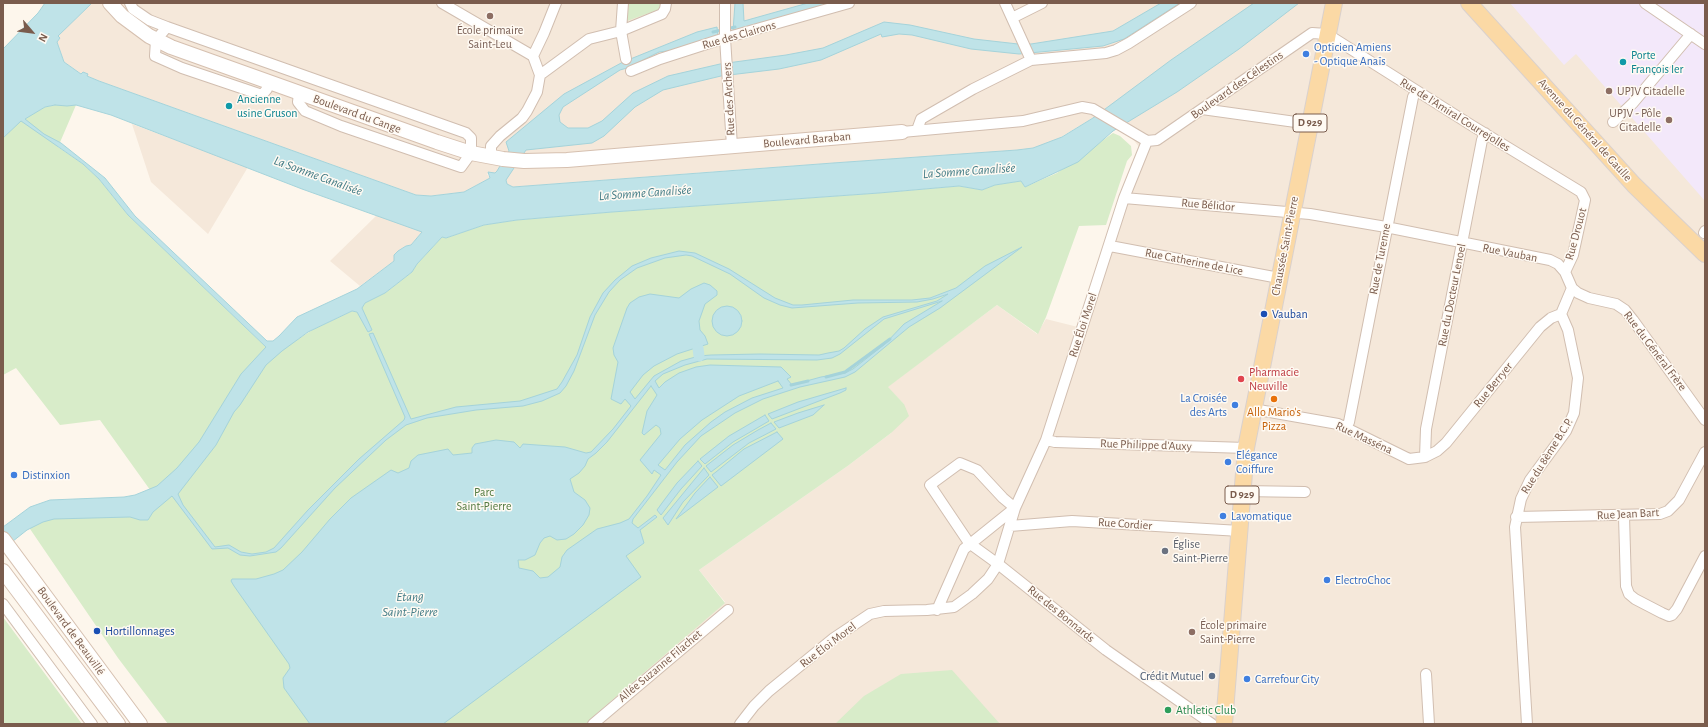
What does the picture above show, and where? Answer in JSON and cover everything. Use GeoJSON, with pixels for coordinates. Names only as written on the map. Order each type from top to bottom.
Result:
{"type":"FeatureCollection","features":[{"type":"Feature","properties":{"kind":"main road","name":"Chaussée Saint-Pierre"},"geometry":{"type":"LineString","coordinates":[[1224,724],[1246,448],[1334,3]]}},
{"type":"Feature","properties":{"kind":"main road","name":"Avenue du Général de Gaulle"},"geometry":{"type":"LineString","coordinates":[[1469,3],[1634,185],[1705,254]]}},
{"type":"Feature","properties":{"kind":"street","name":"Boulevard du Cange"},"geometry":{"type":"LineString","coordinates":[[110,3],[122,16],[156,40],[171,48],[436,142],[471,153],[518,161]]}},
{"type":"Feature","properties":{"kind":"street"},"geometry":{"type":"LineString","coordinates":[[130,3],[133,9],[149,20],[167,27],[466,133],[471,138],[471,153]]}},
{"type":"Feature","properties":{"kind":"street"},"geometry":{"type":"LineString","coordinates":[[442,3],[533,56],[540,75],[537,92],[527,111],[522,118],[500,136],[491,146],[497,157]]}},
{"type":"Feature","properties":{"kind":"street"},"geometry":{"type":"LineString","coordinates":[[533,56],[556,3]]}},
{"type":"Feature","properties":{"kind":"street"},"geometry":{"type":"LineString","coordinates":[[623,3],[621,31],[626,59]]}},
{"type":"Feature","properties":{"kind":"street"},"geometry":{"type":"LineString","coordinates":[[540,75],[589,39],[621,31],[662,14],[666,3]]}},
{"type":"Feature","properties":{"kind":"street","name":"Rue des Archers"},"geometry":{"type":"LineString","coordinates":[[725,3],[732,146]]}},
{"type":"Feature","properties":{"kind":"street","name":"Rue des Clairons"},"geometry":{"type":"LineString","coordinates":[[631,70],[660,59],[726,41],[849,3]]}},
{"type":"Feature","properties":{"kind":"street"},"geometry":{"type":"LineString","coordinates":[[1005,3],[1031,60]]}},
{"type":"Feature","properties":{"kind":"street"},"geometry":{"type":"LineString","coordinates":[[1012,18],[1042,3]]}},
{"type":"Feature","properties":{"kind":"street"},"geometry":{"type":"LineString","coordinates":[[917,130],[921,119],[973,88],[1031,60],[1116,50],[1191,3]]}},
{"type":"Feature","properties":{"kind":"street"},"geometry":{"type":"LineString","coordinates":[[1645,3],[1705,44]]}},
{"type":"Feature","properties":{"kind":"street"},"geometry":{"type":"LineString","coordinates":[[156,40],[167,27]]}},
{"type":"Feature","properties":{"kind":"street","name":"Boulevard des Célestins"},"geometry":{"type":"LineString","coordinates":[[1147,141],[1157,140],[1312,33],[1327,34]]}},
{"type":"Feature","properties":{"kind":"street","name":"Rue de l'Amiral Courrejolles"},"geometry":{"type":"LineString","coordinates":[[1327,34],[1584,195]]}},
{"type":"Feature","properties":{"kind":"street"},"geometry":{"type":"LineString","coordinates":[[1613,122],[1633,103],[1691,34]]}},
{"type":"Feature","properties":{"kind":"street","name":"Rue de Turenne"},"geometry":{"type":"LineString","coordinates":[[1346,428],[1413,97],[1417,91]]}},
{"type":"Feature","properties":{"kind":"street","name":"Boulevard Baraban"},"geometry":{"type":"LineString","coordinates":[[518,161],[574,159],[1023,121],[1082,107],[1093,109],[1126,130],[1147,141]]}},
{"type":"Feature","properties":{"kind":"street"},"geometry":{"type":"LineString","coordinates":[[1202,109],[1310,124]]}},
{"type":"Feature","properties":{"kind":"street","name":"Rue du Docteur Lenoel"},"geometry":{"type":"LineString","coordinates":[[1425,457],[1426,429],[1482,140],[1485,133]]}},
{"type":"Feature","properties":{"kind":"street","name":"Rue Éloi Morel"},"geometry":{"type":"LineString","coordinates":[[740,724],[769,691],[834,638],[870,614],[884,611],[938,610],[954,607],[972,594],[988,579],[998,564],[1015,508],[1046,440],[1110,246],[1124,198],[1147,141]]}},
{"type":"Feature","properties":{"kind":"street","name":"Rue Drouot"},"geometry":{"type":"LineString","coordinates":[[1565,272],[1573,255],[1585,200],[1584,195]]}},
{"type":"Feature","properties":{"kind":"street","name":"Rue Bélidor"},"geometry":{"type":"LineString","coordinates":[[1124,198],[1292,212]]}},
{"type":"Feature","properties":{"kind":"street","name":"Rue Vauban"},"geometry":{"type":"LineString","coordinates":[[1292,212],[1386,227],[1550,260],[1558,264],[1565,272],[1572,288]]}},
{"type":"Feature","properties":{"kind":"street","name":"Rue Catherine de Lice"},"geometry":{"type":"LineString","coordinates":[[1110,246],[1279,278]]}},
{"type":"Feature","properties":{"kind":"street"},"geometry":{"type":"LineString","coordinates":[[1561,314],[1572,288]]}},
{"type":"Feature","properties":{"kind":"street","name":"Rue du Général Frère"},"geometry":{"type":"LineString","coordinates":[[1572,288],[1583,296],[1616,304],[1625,310],[1634,320],[1705,420]]}},
{"type":"Feature","properties":{"kind":"street","name":"Rue Berryer"},"geometry":{"type":"LineString","coordinates":[[1425,457],[1437,451],[1446,443],[1540,327],[1551,318],[1561,314]]}},
{"type":"Feature","properties":{"kind":"street","name":"Rue du 8ème B.C.P."},"geometry":{"type":"LineString","coordinates":[[1527,724],[1515,527],[1521,499],[1530,480],[1566,431],[1574,413],[1578,378],[1568,330],[1561,314]]}},
{"type":"Feature","properties":{"kind":"street","name":"Rue Masséna"},"geometry":{"type":"LineString","coordinates":[[1253,410],[1338,424],[1409,459],[1425,457]]}},
{"type":"Feature","properties":{"kind":"street","name":"Rue Philippe d'Auxy"},"geometry":{"type":"LineString","coordinates":[[1046,440],[1055,442],[1246,448]]}},
{"type":"Feature","properties":{"kind":"street","name":"Rue Jean Bart"},"geometry":{"type":"LineString","coordinates":[[1516,517],[1624,516],[1660,514],[1673,508],[1679,500],[1705,452]]}},
{"type":"Feature","properties":{"kind":"street","name":"Rue des Bonnards"},"geometry":{"type":"LineString","coordinates":[[1015,508],[1003,498],[977,470],[960,463],[930,485],[969,543],[998,564],[1106,650],[1212,724]]}},
{"type":"Feature","properties":{"kind":"street"},"geometry":{"type":"LineString","coordinates":[[1242,491],[1305,492]]}},
{"type":"Feature","properties":{"kind":"street","name":"Rue Éloi Morel"},"geometry":{"type":"LineString","coordinates":[[938,610],[964,549],[969,543],[1015,508]]}},
{"type":"Feature","properties":{"kind":"street"},"geometry":{"type":"LineString","coordinates":[[1624,516],[1626,586],[1629,594],[1662,614],[1668,616],[1672,615],[1677,609],[1705,556]]}},
{"type":"Feature","properties":{"kind":"street","name":"Rue Cordier"},"geometry":{"type":"LineString","coordinates":[[1010,526],[1072,521],[1240,531]]}},
{"type":"Feature","properties":{"kind":"street","name":"Boulevard de Beauvillé"},"geometry":{"type":"LineString","coordinates":[[3,539],[140,724]]}},
{"type":"Feature","properties":{"kind":"street","name":"Boulevard de Beauvillé"},"geometry":{"type":"LineString","coordinates":[[3,571],[118,724]]}},
{"type":"Feature","properties":{"kind":"street"},"geometry":{"type":"LineString","coordinates":[[3,604],[92,724]]}},
{"type":"Feature","properties":{"kind":"street","name":"Allée Suzanne Filachet"},"geometry":{"type":"LineString","coordinates":[[593,724],[728,610]]}},
{"type":"Feature","properties":{"kind":"street"},"geometry":{"type":"LineString","coordinates":[[1426,674],[1429,724]]}},
{"type":"Feature","properties":{"kind":"shaded area"},"geometry":{"type":"Polygon","coordinates":[[[92,3],[1705,3],[1705,724],[586,724],[725,602],[699,570],[849,465],[891,433],[904,404],[887,387],[997,305],[1037,334],[1046,319],[1082,328],[1142,151],[1126,130],[1093,118],[1056,140],[1039,147],[1022,150],[513,187],[507,184],[506,180],[497,171],[495,173],[487,174],[490,178],[464,192],[431,196],[416,195],[99,81],[87,76],[87,74],[82,74],[64,62],[57,42],[60,38],[57,36],[92,3]]]}},
{"type":"Feature","properties":{"kind":"shaded area","name":"UPJV - Pôle Citadelle"},"geometry":{"type":"Polygon","coordinates":[[[1510,3],[1705,3],[1705,201],[1576,54],[1564,65],[1510,3]]]}},
{"type":"Feature","properties":{"kind":"shaded area"},"geometry":{"type":"Polygon","coordinates":[[[132,124],[248,167],[208,234],[151,182],[132,124]]]}},
{"type":"Feature","properties":{"kind":"shaded area"},"geometry":{"type":"Polygon","coordinates":[[[377,215],[423,231],[411,245],[406,246],[394,255],[394,261],[360,286],[330,261],[377,215]]]}},
{"type":"Feature","properties":{"kind":"green space"},"geometry":{"type":"Polygon","coordinates":[[[629,3],[660,3],[660,9],[627,21],[629,3]]]}},
{"type":"Feature","properties":{"kind":"green space","name":"Parc Saint-Pierre"},"geometry":{"type":"Polygon","coordinates":[[[55,105],[76,105],[58,147],[83,164],[99,179],[128,215],[266,347],[298,339],[314,329],[352,311],[357,312],[365,303],[385,293],[412,272],[417,264],[442,237],[446,238],[484,225],[517,220],[612,212],[959,186],[982,190],[995,185],[1021,181],[1025,187],[1057,173],[1113,133],[1120,136],[1131,146],[1132,155],[1127,161],[1106,225],[1079,226],[1046,317],[1038,334],[997,305],[888,387],[904,404],[909,416],[891,433],[849,465],[699,570],[725,603],[586,724],[168,724],[118,658],[28,526],[47,515],[158,501],[100,420],[60,425],[16,368],[3,375],[3,138],[20,121],[45,107],[55,105]]]}},
{"type":"Feature","properties":{"kind":"green space"},"geometry":{"type":"Polygon","coordinates":[[[3,617],[82,724],[3,724],[3,617]]]}},
{"type":"Feature","properties":{"kind":"green space"},"geometry":{"type":"Polygon","coordinates":[[[952,670],[1000,724],[835,724],[864,696],[901,674],[952,670]]]}},
{"type":"Feature","properties":{"kind":"water"},"geometry":{"type":"Polygon","coordinates":[[[45,3],[92,3],[58,36],[60,38],[57,42],[64,62],[81,74],[83,72],[88,74],[87,76],[99,81],[416,195],[431,196],[464,192],[490,178],[488,172],[495,173],[497,171],[509,151],[506,142],[564,94],[623,62],[697,32],[717,27],[718,36],[675,50],[659,52],[620,70],[563,107],[559,115],[560,122],[568,128],[588,128],[602,121],[633,93],[668,76],[720,64],[786,55],[823,48],[884,22],[910,25],[974,39],[1031,44],[1113,31],[1161,3],[1180,3],[1124,39],[1103,46],[1019,54],[971,49],[912,35],[899,34],[882,37],[881,34],[821,60],[779,69],[721,76],[663,90],[635,107],[604,136],[592,143],[526,150],[506,180],[507,184],[513,187],[1033,148],[1062,137],[1093,118],[1171,60],[1254,3],[1299,3],[1239,49],[1177,92],[1113,131],[1078,162],[1025,187],[1021,181],[995,185],[982,190],[959,186],[612,212],[517,220],[484,225],[446,238],[442,237],[417,264],[412,272],[385,293],[365,303],[362,308],[372,330],[368,332],[357,312],[352,311],[308,332],[282,351],[266,365],[234,412],[216,445],[178,494],[183,505],[215,547],[229,545],[241,552],[252,554],[266,552],[274,548],[308,510],[359,459],[404,420],[405,417],[369,334],[373,333],[411,419],[456,407],[520,401],[557,389],[577,355],[590,317],[603,293],[615,280],[632,266],[651,258],[679,251],[695,253],[729,269],[775,298],[793,305],[802,305],[853,300],[912,300],[930,298],[956,288],[985,266],[1022,247],[940,308],[909,327],[855,372],[845,377],[800,387],[763,399],[735,413],[701,436],[677,462],[633,519],[632,523],[638,528],[655,515],[657,517],[640,530],[644,543],[626,556],[641,577],[443,724],[310,724],[284,688],[283,678],[290,668],[289,664],[234,586],[231,581],[232,579],[256,579],[283,570],[302,552],[330,519],[351,498],[391,470],[398,473],[409,468],[411,461],[418,455],[448,449],[453,455],[472,453],[472,448],[475,444],[496,440],[514,442],[520,448],[523,444],[565,447],[586,453],[591,452],[613,429],[631,406],[625,399],[621,404],[611,399],[618,362],[614,355],[613,348],[627,308],[630,303],[639,297],[650,294],[679,298],[691,289],[704,283],[710,285],[717,291],[717,295],[705,304],[699,321],[700,330],[705,336],[708,344],[677,354],[654,366],[643,375],[630,392],[635,399],[654,376],[681,361],[699,356],[711,355],[819,355],[839,351],[865,329],[883,317],[937,301],[948,294],[917,302],[858,303],[792,308],[780,305],[764,298],[730,274],[692,256],[686,255],[665,258],[637,268],[620,280],[609,292],[595,315],[574,371],[566,386],[560,393],[542,401],[523,406],[476,410],[427,418],[406,425],[386,440],[335,488],[276,552],[250,556],[240,555],[228,548],[212,549],[172,496],[153,512],[148,520],[140,520],[130,517],[54,519],[43,522],[27,530],[3,549],[3,527],[30,507],[50,500],[124,497],[135,495],[157,486],[177,468],[199,442],[241,374],[266,347],[128,215],[99,179],[83,164],[21,121],[3,138],[3,49],[38,13],[45,3]],[[55,105],[45,107],[25,119],[44,134],[61,143],[105,178],[135,216],[267,341],[273,341],[297,317],[357,289],[394,261],[394,255],[406,246],[411,245],[422,232],[302,189],[111,115],[76,105],[55,105]],[[942,301],[884,319],[840,354],[832,358],[817,360],[707,359],[685,365],[663,374],[655,381],[659,388],[679,373],[696,367],[710,365],[781,367],[791,377],[787,379],[792,385],[821,377],[845,373],[853,369],[885,344],[904,324],[942,301]],[[778,381],[739,396],[702,420],[680,439],[658,465],[665,470],[685,445],[725,412],[752,398],[783,388],[778,381]],[[651,386],[607,442],[588,459],[585,466],[579,473],[570,479],[574,492],[585,500],[590,508],[589,515],[583,525],[574,534],[566,539],[557,540],[550,536],[544,538],[535,555],[525,560],[518,560],[519,568],[533,571],[540,578],[548,577],[560,567],[562,557],[567,550],[597,529],[629,519],[647,496],[661,475],[654,470],[652,474],[640,460],[661,434],[660,428],[656,425],[644,435],[642,433],[647,411],[657,395],[651,386]]]}},
{"type":"Feature","properties":{"kind":"water"},"geometry":{"type":"Polygon","coordinates":[[[735,3],[743,3],[744,21],[808,3],[832,3],[733,31],[735,3]]]}},
{"type":"Feature","properties":{"kind":"water"},"geometry":{"type":"Polygon","coordinates":[[[727,306],[738,310],[742,321],[738,332],[727,336],[716,332],[712,321],[716,310],[727,306]]]}},
{"type":"Feature","properties":{"kind":"water"},"geometry":{"type":"Polygon","coordinates":[[[846,388],[846,390],[840,393],[772,419],[768,414],[798,402],[846,388]]]}},
{"type":"Feature","properties":{"kind":"water"},"geometry":{"type":"Polygon","coordinates":[[[824,405],[813,415],[779,428],[774,422],[798,413],[824,405]]]}},
{"type":"Feature","properties":{"kind":"water"},"geometry":{"type":"Polygon","coordinates":[[[765,415],[769,421],[733,442],[705,464],[700,459],[729,436],[765,415]]]}},
{"type":"Feature","properties":{"kind":"water"},"geometry":{"type":"Polygon","coordinates":[[[771,423],[776,429],[749,443],[711,472],[706,466],[733,445],[771,423]]]}},
{"type":"Feature","properties":{"kind":"water"},"geometry":{"type":"Polygon","coordinates":[[[777,432],[783,439],[721,486],[712,475],[744,449],[777,432]]]}},
{"type":"Feature","properties":{"kind":"water"},"geometry":{"type":"Polygon","coordinates":[[[698,461],[702,466],[681,489],[661,515],[657,510],[677,483],[698,461]]]}},
{"type":"Feature","properties":{"kind":"water"},"geometry":{"type":"Polygon","coordinates":[[[704,468],[709,475],[683,502],[668,525],[663,518],[704,468]]]}},
{"type":"Feature","properties":{"kind":"water"},"geometry":{"type":"Polygon","coordinates":[[[710,477],[718,487],[676,519],[695,493],[710,477]]]}},
{"type":"Feature","properties":{"kind":"waterway"},"geometry":{"type":"LineString","coordinates":[[713,32],[735,27]]}},
{"type":"Feature","properties":{"kind":"waterway"},"geometry":{"type":"LineString","coordinates":[[826,377],[845,372],[890,339]]}},
{"type":"Feature","properties":{"kind":"waterway"},"geometry":{"type":"LineString","coordinates":[[698,348],[699,356]]}},
{"type":"Feature","properties":{"kind":"waterway"},"geometry":{"type":"LineString","coordinates":[[791,385],[808,381]]}},
{"type":"Feature","properties":{"kind":"place","name":"École primaire Saint-Leu"},"geometry":{"type":"Point","coordinates":[490,16]}},
{"type":"Feature","properties":{"kind":"place","name":"Opticien Amiens - Optique Anaïs"},"geometry":{"type":"Point","coordinates":[1306,54]}},
{"type":"Feature","properties":{"kind":"place","name":"Porte François Ier"},"geometry":{"type":"Point","coordinates":[1623,62]}},
{"type":"Feature","properties":{"kind":"place","name":"UPJV Citadelle"},"geometry":{"type":"Point","coordinates":[1609,91]}},
{"type":"Feature","properties":{"kind":"place","name":"Ancienne usine Gruson"},"geometry":{"type":"Point","coordinates":[229,106]}},
{"type":"Feature","properties":{"kind":"place","name":"UPJV - Pôle Citadelle"},"geometry":{"type":"Point","coordinates":[1669,120]}},
{"type":"Feature","properties":{"kind":"place","name":"Vauban"},"geometry":{"type":"Point","coordinates":[1264,314]}},
{"type":"Feature","properties":{"kind":"place","name":"Pharmacie Neuville"},"geometry":{"type":"Point","coordinates":[1241,379]}},
{"type":"Feature","properties":{"kind":"place","name":"Allo Mario's Pizza"},"geometry":{"type":"Point","coordinates":[1274,399]}},
{"type":"Feature","properties":{"kind":"place","name":"La Croisée des Arts"},"geometry":{"type":"Point","coordinates":[1235,405]}},
{"type":"Feature","properties":{"kind":"place","name":"Elégance Coiffure"},"geometry":{"type":"Point","coordinates":[1228,462]}},
{"type":"Feature","properties":{"kind":"place","name":"Distinxion"},"geometry":{"type":"Point","coordinates":[14,475]}},
{"type":"Feature","properties":{"kind":"place","name":"Lavomatique"},"geometry":{"type":"Point","coordinates":[1223,516]}},
{"type":"Feature","properties":{"kind":"place","name":"Église Saint-Pierre"},"geometry":{"type":"Point","coordinates":[1165,551]}},
{"type":"Feature","properties":{"kind":"place","name":"ElectroChoc"},"geometry":{"type":"Point","coordinates":[1327,580]}},
{"type":"Feature","properties":{"kind":"place","name":"Hortillonnages"},"geometry":{"type":"Point","coordinates":[97,631]}},
{"type":"Feature","properties":{"kind":"place","name":"École primaire Saint-Pierre"},"geometry":{"type":"Point","coordinates":[1192,632]}},
{"type":"Feature","properties":{"kind":"place","name":"Crédit Mutuel"},"geometry":{"type":"Point","coordinates":[1212,676]}},
{"type":"Feature","properties":{"kind":"place","name":"Carrefour City"},"geometry":{"type":"Point","coordinates":[1247,679]}},
{"type":"Feature","properties":{"kind":"place","name":"Athletic Club"},"geometry":{"type":"Point","coordinates":[1168,710]}},
{"type":"Feature","properties":{"kind":"water label","name":"La Somme Canalisée"},"geometry":{"type":"Point","coordinates":[969,171]}},
{"type":"Feature","properties":{"kind":"water label","name":"La Somme Canalisée"},"geometry":{"type":"Point","coordinates":[318,176]}},
{"type":"Feature","properties":{"kind":"water label","name":"La Somme Canalisée"},"geometry":{"type":"Point","coordinates":[645,193]}},
{"type":"Feature","properties":{"kind":"water label","name":"Étang Saint-Pierre"},"geometry":{"type":"Point","coordinates":[410,604]}}]}
